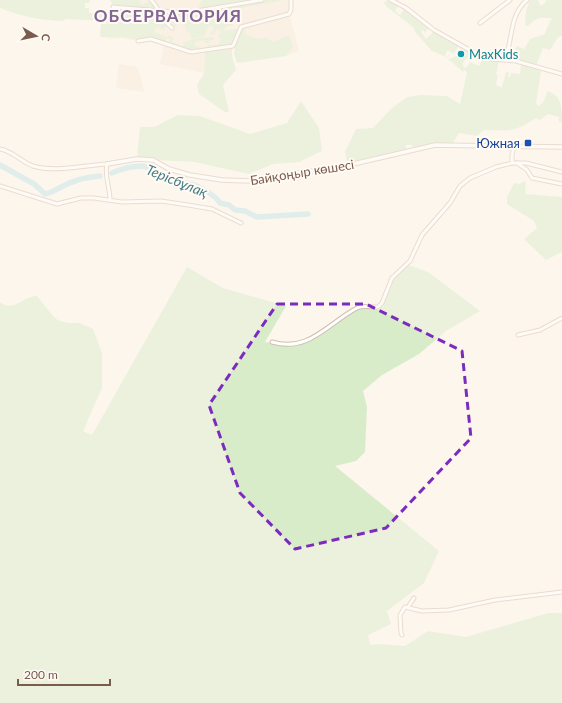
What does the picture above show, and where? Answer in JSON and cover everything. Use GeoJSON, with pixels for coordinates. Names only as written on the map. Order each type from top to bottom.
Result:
{"type":"FeatureCollection","features":[{"type":"Feature","properties":{"kind":"street"},"geometry":{"type":"LineString","coordinates":[[151,0],[160,11],[163,20],[172,28]]}},
{"type":"Feature","properties":{"kind":"street"},"geometry":{"type":"LineString","coordinates":[[113,7],[191,13],[262,0]]}},
{"type":"Feature","properties":{"kind":"street"},"geometry":{"type":"LineString","coordinates":[[138,41],[150,38],[191,52],[233,46],[241,27],[289,14],[291,10],[291,0]]}},
{"type":"Feature","properties":{"kind":"street"},"geometry":{"type":"LineString","coordinates":[[391,0],[406,8],[434,30],[463,48],[480,56],[505,60],[562,74]]}},
{"type":"Feature","properties":{"kind":"street"},"geometry":{"type":"LineString","coordinates":[[480,23],[510,0]]}},
{"type":"Feature","properties":{"kind":"street"},"geometry":{"type":"LineString","coordinates":[[505,60],[511,41],[512,25],[519,10],[527,0]]}},
{"type":"Feature","properties":{"kind":"street","name":"Байқоңыр көшесі"},"geometry":{"type":"LineString","coordinates":[[0,149],[13,154],[26,163],[40,167],[62,168],[107,164],[137,159],[153,160],[169,169],[190,175],[222,180],[250,181],[343,166],[435,145],[562,147]]}},
{"type":"Feature","properties":{"kind":"street"},"geometry":{"type":"LineString","coordinates":[[512,163],[514,147]]}},
{"type":"Feature","properties":{"kind":"street"},"geometry":{"type":"LineString","coordinates":[[272,342],[283,346],[296,346],[312,338],[357,308],[378,307],[382,303],[392,278],[410,261],[422,235],[450,204],[460,186],[480,172],[512,163],[526,163],[562,172]]}},
{"type":"Feature","properties":{"kind":"street"},"geometry":{"type":"LineString","coordinates":[[517,163],[527,170],[532,178],[562,184]]}},
{"type":"Feature","properties":{"kind":"street"},"geometry":{"type":"LineString","coordinates":[[107,164],[105,172],[110,187],[110,200]]}},
{"type":"Feature","properties":{"kind":"street"},"geometry":{"type":"LineString","coordinates":[[0,186],[57,204],[81,198],[122,202],[162,201],[212,209],[242,223]]}},
{"type":"Feature","properties":{"kind":"street"},"geometry":{"type":"LineString","coordinates":[[518,336],[540,330],[562,318]]}},
{"type":"Feature","properties":{"kind":"street"},"geometry":{"type":"LineString","coordinates":[[546,595],[562,593]]}},
{"type":"Feature","properties":{"kind":"street"},"geometry":{"type":"LineString","coordinates":[[408,607],[422,611],[449,610],[495,600],[537,594],[562,593]]}},
{"type":"Feature","properties":{"kind":"street"},"geometry":{"type":"LineString","coordinates":[[402,635],[400,615],[405,607],[408,607],[414,598]]}},
{"type":"Feature","properties":{"kind":"highlighted area"},"geometry":{"type":"Polygon","coordinates":[[[277,304],[366,304],[462,351],[471,438],[386,528],[295,549],[240,493],[209,405],[277,304]]]}},
{"type":"Feature","properties":{"kind":"shaded area","name":"ОБСЕРВАТОРИЯ"},"geometry":{"type":"Polygon","coordinates":[[[110,0],[291,0],[289,14],[299,51],[286,56],[237,63],[234,54],[235,45],[196,52],[151,39],[138,41],[122,38],[113,39],[100,37],[101,24],[107,24],[106,21],[114,14],[114,5],[110,0]]]}},
{"type":"Feature","properties":{"kind":"shaded area"},"geometry":{"type":"Polygon","coordinates":[[[164,45],[184,53],[205,52],[204,73],[160,64],[164,45]]]}},
{"type":"Feature","properties":{"kind":"shaded area"},"geometry":{"type":"Polygon","coordinates":[[[119,64],[138,67],[144,92],[116,88],[119,64]]]}},
{"type":"Feature","properties":{"kind":"green space"},"geometry":{"type":"Polygon","coordinates":[[[0,0],[90,0],[89,3],[85,3],[85,8],[89,8],[89,13],[110,13],[112,15],[114,9],[136,11],[136,16],[138,17],[141,11],[158,12],[158,14],[152,14],[152,17],[157,18],[157,20],[161,20],[166,26],[164,31],[157,27],[154,32],[167,37],[165,43],[148,37],[137,40],[123,37],[100,37],[101,24],[107,24],[106,21],[66,19],[63,21],[31,18],[0,8],[0,0]]]}},
{"type":"Feature","properties":{"kind":"green space"},"geometry":{"type":"Polygon","coordinates":[[[110,0],[139,0],[142,5],[147,2],[153,5],[155,10],[114,7],[110,0]]]}},
{"type":"Feature","properties":{"kind":"green space"},"geometry":{"type":"Polygon","coordinates":[[[202,0],[284,0],[231,10],[233,26],[227,26],[223,31],[238,29],[238,32],[241,27],[244,28],[245,34],[258,39],[267,37],[271,41],[276,41],[289,35],[293,46],[286,56],[237,63],[234,54],[236,43],[209,49],[208,43],[205,43],[204,40],[195,42],[196,47],[199,46],[200,50],[191,51],[182,49],[184,42],[199,38],[214,37],[214,40],[209,41],[210,45],[218,44],[221,39],[217,38],[222,38],[218,37],[221,32],[217,29],[214,34],[209,36],[214,28],[209,25],[204,36],[191,39],[190,33],[186,31],[185,25],[178,23],[175,28],[172,27],[173,23],[166,24],[161,12],[189,15],[200,14],[200,17],[205,17],[204,10],[196,12],[202,0]]]}},
{"type":"Feature","properties":{"kind":"green space"},"geometry":{"type":"Polygon","coordinates":[[[387,0],[398,6],[395,11],[400,15],[404,9],[407,10],[429,28],[425,33],[423,30],[421,32],[426,39],[433,32],[459,46],[453,54],[448,50],[445,55],[449,59],[456,56],[462,59],[465,53],[460,50],[461,48],[473,54],[472,57],[469,56],[463,63],[463,66],[466,68],[470,62],[479,66],[483,58],[499,61],[496,75],[498,75],[496,85],[500,87],[502,87],[506,72],[509,72],[508,77],[510,77],[511,73],[520,74],[521,65],[541,71],[536,103],[538,106],[543,102],[547,91],[552,93],[556,96],[560,103],[562,122],[559,122],[559,117],[548,114],[540,120],[536,118],[523,126],[512,130],[484,130],[477,136],[459,133],[453,143],[413,147],[411,145],[406,145],[406,150],[397,153],[396,157],[366,163],[347,163],[345,152],[356,129],[373,128],[393,107],[407,97],[421,95],[447,96],[460,104],[467,72],[464,70],[463,72],[446,57],[432,51],[415,32],[414,28],[387,7],[384,3],[387,0]]]}},
{"type":"Feature","properties":{"kind":"green space"},"geometry":{"type":"Polygon","coordinates":[[[530,0],[538,0],[541,6],[546,0],[562,0],[562,36],[558,37],[550,50],[543,48],[536,66],[511,59],[517,46],[524,49],[530,39],[545,34],[552,18],[540,18],[528,26],[525,25],[526,11],[530,0]]]}},
{"type":"Feature","properties":{"kind":"green space"},"geometry":{"type":"Polygon","coordinates":[[[168,35],[174,38],[172,42],[179,44],[178,47],[169,44],[171,41],[167,37],[168,35]]]}},
{"type":"Feature","properties":{"kind":"green space"},"geometry":{"type":"Polygon","coordinates":[[[232,48],[232,56],[236,70],[223,85],[229,112],[225,112],[199,94],[197,85],[204,73],[205,52],[232,48]]]}},
{"type":"Feature","properties":{"kind":"green space"},"geometry":{"type":"Polygon","coordinates":[[[301,101],[319,128],[322,151],[299,162],[273,164],[249,174],[194,162],[137,159],[140,127],[154,127],[178,115],[200,116],[250,134],[287,123],[301,101]]]}},
{"type":"Feature","properties":{"kind":"green space"},"geometry":{"type":"Polygon","coordinates":[[[525,181],[526,194],[562,197],[562,252],[546,260],[524,239],[537,228],[534,221],[507,204],[507,197],[514,183],[519,184],[525,181]]]}},
{"type":"Feature","properties":{"kind":"green space"},"geometry":{"type":"Polygon","coordinates":[[[406,264],[428,272],[480,311],[446,331],[419,354],[382,375],[363,391],[367,407],[365,452],[356,461],[335,466],[439,551],[424,583],[387,611],[391,624],[368,635],[370,645],[381,644],[405,646],[428,631],[466,637],[548,613],[562,613],[562,703],[0,703],[0,302],[9,306],[27,298],[37,296],[53,316],[59,321],[80,323],[93,329],[102,353],[102,388],[83,431],[92,435],[187,267],[223,288],[286,306],[265,342],[296,346],[362,306],[378,307],[388,283],[406,264]]]}},
{"type":"Feature","properties":{"kind":"waterway","name":"Терісбұлақ"},"geometry":{"type":"LineString","coordinates":[[0,165],[34,184],[45,194],[78,180],[100,176]]}},
{"type":"Feature","properties":{"kind":"waterway","name":"Терісбұлақ"},"geometry":{"type":"LineString","coordinates":[[112,173],[130,167],[146,167],[177,183],[188,183],[198,187],[211,194],[220,203],[229,205],[235,210],[245,211],[257,217],[308,214]]}},
{"type":"Feature","properties":{"kind":"place","name":"MaxKids"},"geometry":{"type":"Point","coordinates":[461,54]}},
{"type":"Feature","properties":{"kind":"place","name":"Южная"},"geometry":{"type":"Point","coordinates":[528,143]}},
{"type":"Feature","properties":{"kind":"district","name":"ОБСЕРВАТОРИЯ"},"geometry":{"type":"Point","coordinates":[168,16]}}]}
